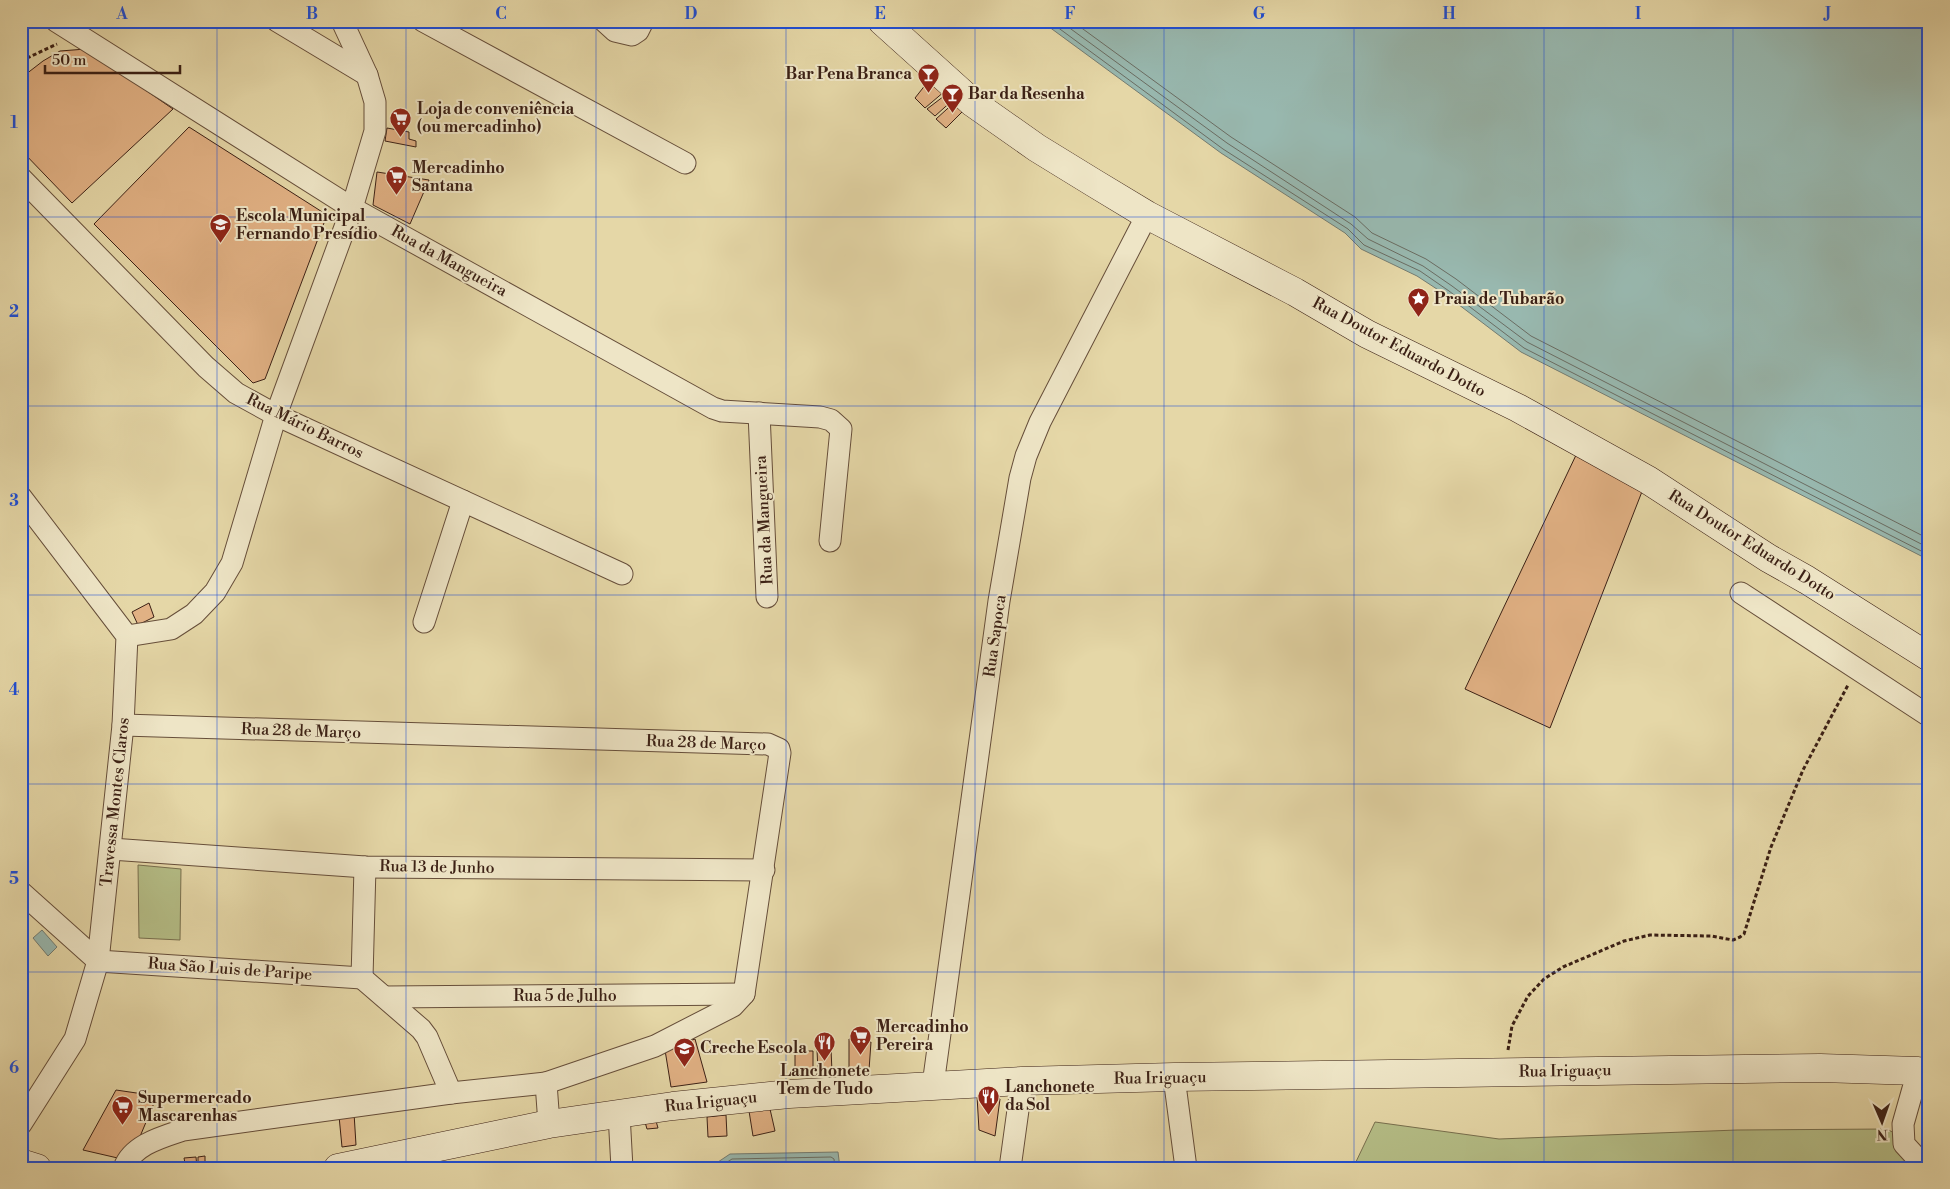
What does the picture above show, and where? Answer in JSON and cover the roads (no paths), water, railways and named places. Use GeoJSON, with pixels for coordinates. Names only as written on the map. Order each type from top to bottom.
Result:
{"type":"FeatureCollection","features":[{"type":"Feature","properties":{"kind":"main road","name":"Rua Doutor Eduardo Dotto"},"geometry":{"type":"LineString","coordinates":[[882,21],[973,103],[1037,148],[1147,215],[1294,292],[1367,334],[1518,408],[1648,480],[1768,558],[1807,580],[1929,657]]}},
{"type":"Feature","properties":{"kind":"main road","name":"Rua Iriguaçu"},"geometry":{"type":"LineString","coordinates":[[338,1168],[549,1124],[619,1114],[790,1094],[933,1085],[1174,1077],[1820,1068],[1923,1073]]}},
{"type":"Feature","properties":{"kind":"main road"},"geometry":{"type":"LineString","coordinates":[[21,1163],[37,1168]]}},
{"type":"Feature","properties":{"kind":"street","name":"Rua da Mangueira"},"geometry":{"type":"LineString","coordinates":[[56,21],[352,208],[713,408],[722,411],[759,412],[767,597]]}},
{"type":"Feature","properties":{"kind":"street"},"geometry":{"type":"LineString","coordinates":[[277,21],[367,75]]}},
{"type":"Feature","properties":{"kind":"street"},"geometry":{"type":"LineString","coordinates":[[21,496],[127,636],[171,629],[194,614],[215,592],[232,563],[276,415],[352,208],[375,131],[375,102],[367,75],[342,21]]}},
{"type":"Feature","properties":{"kind":"street"},"geometry":{"type":"LineString","coordinates":[[423,21],[685,163]]}},
{"type":"Feature","properties":{"kind":"street"},"geometry":{"type":"LineString","coordinates":[[604,21],[615,31],[632,35],[638,31],[643,21]]}},
{"type":"Feature","properties":{"kind":"street","name":"Rua Mário Barros"},"geometry":{"type":"LineString","coordinates":[[21,178],[206,367],[236,393],[276,415],[622,574]]}},
{"type":"Feature","properties":{"kind":"street","name":"Rua Sapoca"},"geometry":{"type":"LineString","coordinates":[[933,1085],[999,601],[1020,478],[1026,456],[1040,422],[1147,215]]}},
{"type":"Feature","properties":{"kind":"street"},"geometry":{"type":"LineString","coordinates":[[759,412],[820,417],[831,420],[841,429],[830,541]]}},
{"type":"Feature","properties":{"kind":"street"},"geometry":{"type":"LineString","coordinates":[[424,622],[463,501]]}},
{"type":"Feature","properties":{"kind":"street"},"geometry":{"type":"LineString","coordinates":[[1741,593],[1929,716]]}},
{"type":"Feature","properties":{"kind":"street","name":"Travessa Montes Claros"},"geometry":{"type":"LineString","coordinates":[[21,1124],[75,1039],[98,961],[123,725],[127,636]]}},
{"type":"Feature","properties":{"kind":"street","name":"Rua 28 de Março"},"geometry":{"type":"LineString","coordinates":[[123,725],[768,744],[776,746],[780,753],[744,994]]}},
{"type":"Feature","properties":{"kind":"street","name":"Rua 13 de Junho"},"geometry":{"type":"LineString","coordinates":[[111,849],[365,867],[764,870]]}},
{"type":"Feature","properties":{"kind":"street"},"geometry":{"type":"LineString","coordinates":[[365,867],[362,978],[421,1029],[427,1037],[451,1093]]}},
{"type":"Feature","properties":{"kind":"street"},"geometry":{"type":"LineString","coordinates":[[21,892],[98,961]]}},
{"type":"Feature","properties":{"kind":"street","name":"Rua São Luis de Paripe"},"geometry":{"type":"LineString","coordinates":[[98,961],[362,978]]}},
{"type":"Feature","properties":{"kind":"street"},"geometry":{"type":"LineString","coordinates":[[124,1168],[127,1160],[139,1149],[157,1139],[183,1130],[451,1093],[546,1083],[655,1046],[733,1006],[744,994]]}},
{"type":"Feature","properties":{"kind":"street","name":"Rua 5 de Julho"},"geometry":{"type":"LineString","coordinates":[[386,998],[744,994]]}},
{"type":"Feature","properties":{"kind":"street"},"geometry":{"type":"LineString","coordinates":[[1923,1073],[1903,1124],[1904,1144],[1926,1168]]}},
{"type":"Feature","properties":{"kind":"street"},"geometry":{"type":"LineString","coordinates":[[1174,1077],[1186,1168]]}},
{"type":"Feature","properties":{"kind":"street"},"geometry":{"type":"LineString","coordinates":[[1010,1168],[1022,1081]]}},
{"type":"Feature","properties":{"kind":"street"},"geometry":{"type":"LineString","coordinates":[[546,1083],[549,1124]]}},
{"type":"Feature","properties":{"kind":"street"},"geometry":{"type":"LineString","coordinates":[[619,1114],[622,1168]]}},
{"type":"Feature","properties":{"kind":"water"},"geometry":{"type":"Polygon","coordinates":[[[1041,21],[1929,21],[1929,560],[1521,352],[1446,295],[1417,276],[1361,249],[1345,233],[1221,153],[1041,21]]]}},
{"type":"Feature","properties":{"kind":"water"},"geometry":{"type":"Polygon","coordinates":[[[42,930],[57,947],[48,956],[33,938],[42,930]]]}},
{"type":"Feature","properties":{"kind":"water"},"geometry":{"type":"Polygon","coordinates":[[[838,1152],[840,1168],[709,1168],[730,1154],[838,1152]]]}},
{"type":"Feature","properties":{"kind":"place","name":"Bar Pena Branca"},"geometry":{"type":"Point","coordinates":[928,93]}},
{"type":"Feature","properties":{"kind":"place","name":"Bar da Resenha"},"geometry":{"type":"Point","coordinates":[952,113]}},
{"type":"Feature","properties":{"kind":"place","name":"Loja de conveniência (ou mercadinho)"},"geometry":{"type":"Point","coordinates":[401,137]}},
{"type":"Feature","properties":{"kind":"place","name":"Mercadinho Santana"},"geometry":{"type":"Point","coordinates":[396,196]}},
{"type":"Feature","properties":{"kind":"place","name":"Escola Municipal Fernando Presídio"},"geometry":{"type":"Point","coordinates":[220,244]}},
{"type":"Feature","properties":{"kind":"place","name":"Praia de Tubarão"},"geometry":{"type":"Point","coordinates":[1418,318]}},
{"type":"Feature","properties":{"kind":"place","name":"Mercadinho Pereira"},"geometry":{"type":"Point","coordinates":[860,1055]}},
{"type":"Feature","properties":{"kind":"place","name":"Lanchonete Tem de Tudo"},"geometry":{"type":"Point","coordinates":[825,1061]}},
{"type":"Feature","properties":{"kind":"place","name":"Creche Escola"},"geometry":{"type":"Point","coordinates":[684,1067]}},
{"type":"Feature","properties":{"kind":"place","name":"Lanchonete da Sol"},"geometry":{"type":"Point","coordinates":[989,1115]}},
{"type":"Feature","properties":{"kind":"place","name":"Supermercado Mascarenhas"},"geometry":{"type":"Point","coordinates":[122,1126]}}]}
